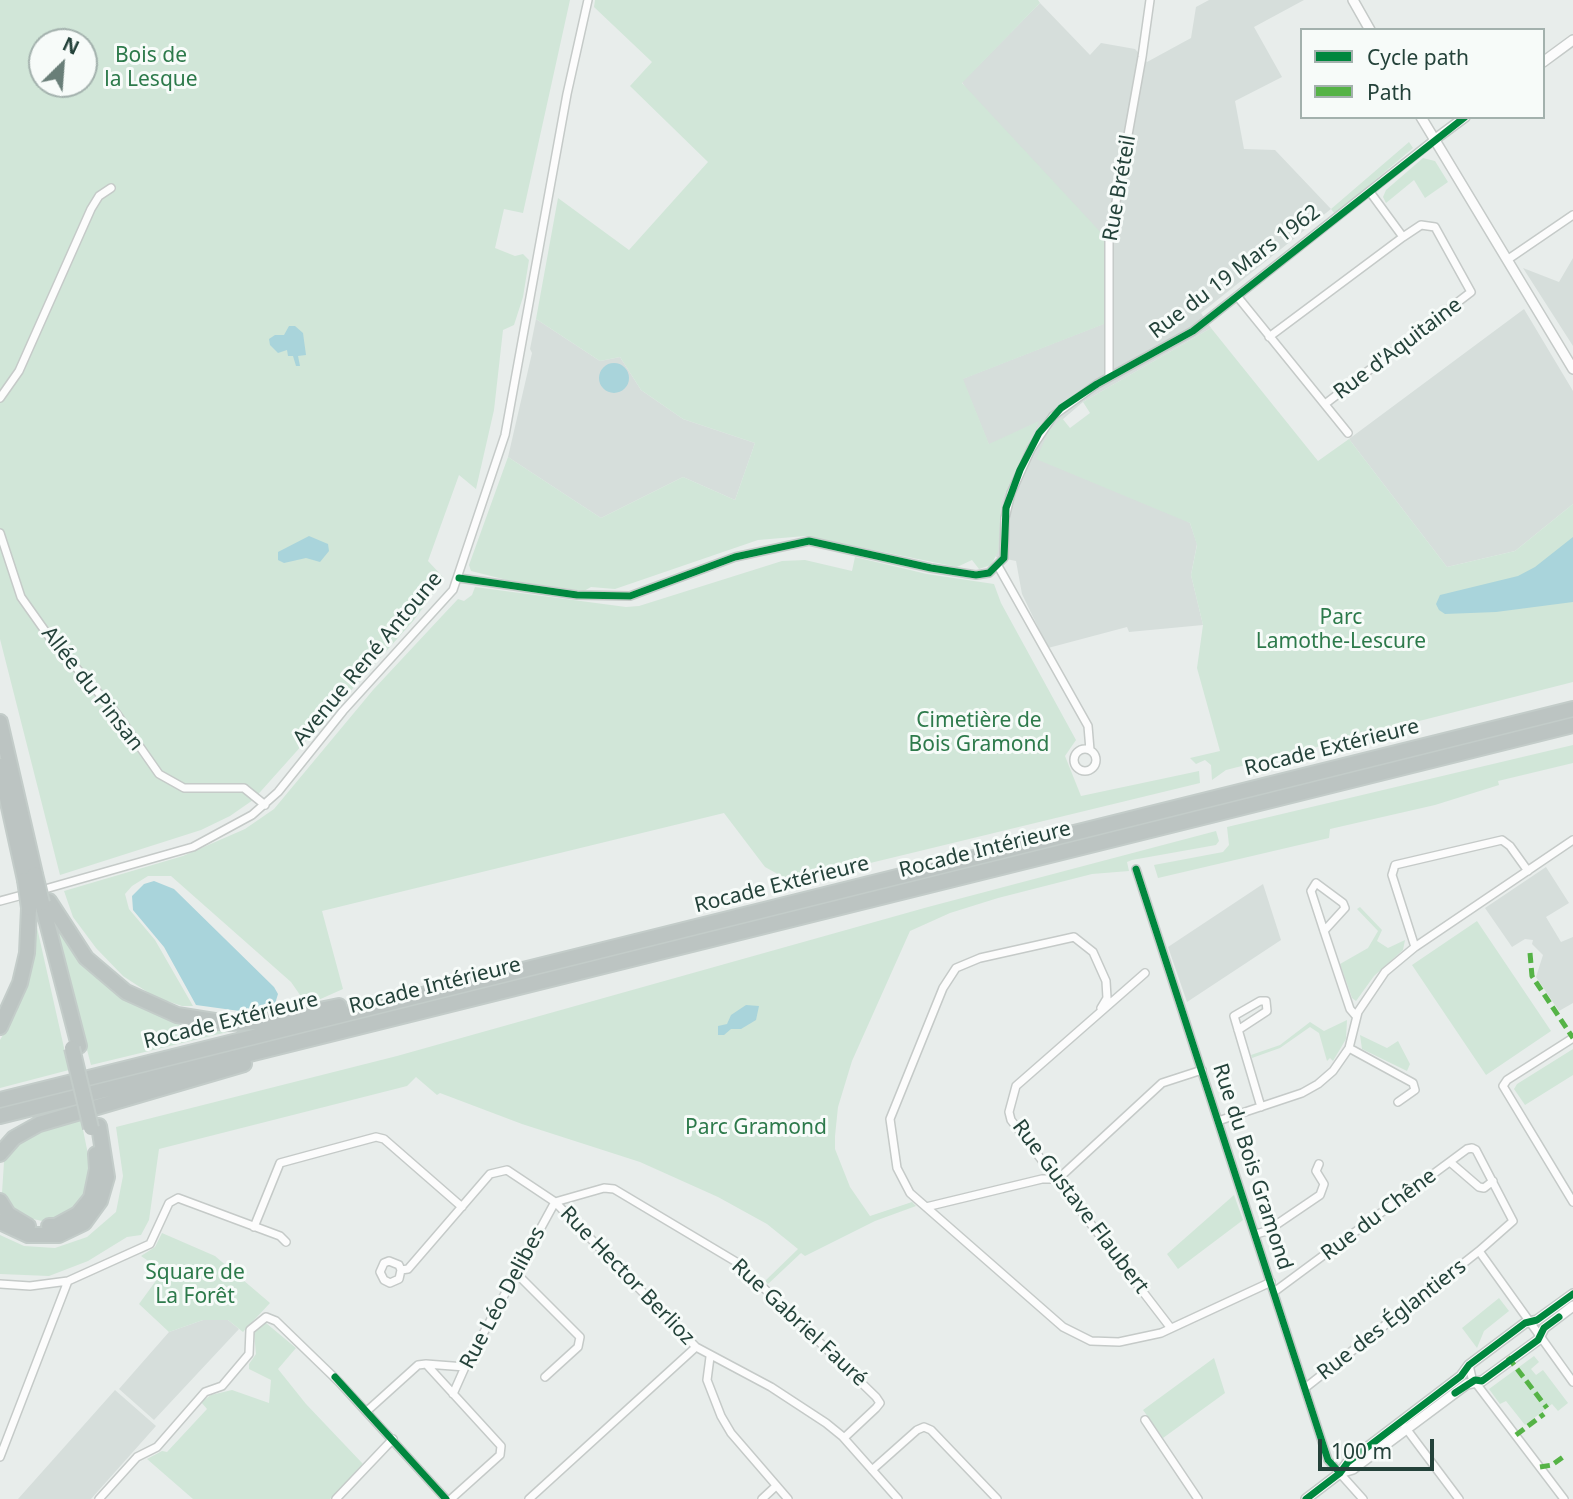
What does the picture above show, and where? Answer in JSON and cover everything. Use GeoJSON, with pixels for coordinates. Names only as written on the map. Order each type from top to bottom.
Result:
{"type":"FeatureCollection","features":[{"type":"Feature","properties":{"kind":"highway","name":"Rocade Extérieure"},"geometry":{"type":"LineString","coordinates":[[0,1100],[1573,709]]}},
{"type":"Feature","properties":{"kind":"highway"},"geometry":{"type":"LineString","coordinates":[[0,722],[16,813],[107,1177],[100,1201],[84,1223],[59,1235],[28,1235],[0,1222]]}},
{"type":"Feature","properties":{"kind":"highway","name":"Rocade Intérieure"},"geometry":{"type":"LineString","coordinates":[[0,1116],[1573,725]]}},
{"type":"Feature","properties":{"kind":"highway"},"geometry":{"type":"LineString","coordinates":[[0,766],[16,813]]}},
{"type":"Feature","properties":{"kind":"highway"},"geometry":{"type":"LineString","coordinates":[[32,876],[39,904],[86,958],[126,992],[177,1015],[227,1023],[261,1022],[383,996],[405,1000]]}},
{"type":"Feature","properties":{"kind":"highway"},"geometry":{"type":"LineString","coordinates":[[0,1027],[20,983],[39,904]]}},
{"type":"Feature","properties":{"kind":"highway"},"geometry":{"type":"LineString","coordinates":[[0,1154],[14,1138],[39,1124],[243,1065],[272,1048]]}},
{"type":"Feature","properties":{"kind":"highway"},"geometry":{"type":"LineString","coordinates":[[0,1201],[8,1214],[29,1227],[56,1226],[78,1214],[92,1198],[97,1169],[95,1127]]}},
{"type":"Feature","properties":{"kind":"street","name":"Avenue René Antoune"},"geometry":{"type":"LineString","coordinates":[[0,901],[148,862],[193,847],[239,825],[265,805],[373,678],[435,613],[459,578],[509,414],[567,94],[588,0]]}},
{"type":"Feature","properties":{"kind":"street","name":"Rue Bréteil"},"geometry":{"type":"LineString","coordinates":[[1109,377],[1109,241],[1143,57],[1150,0]]}},
{"type":"Feature","properties":{"kind":"street"},"geometry":{"type":"LineString","coordinates":[[1353,0],[1369,28]]}},
{"type":"Feature","properties":{"kind":"street"},"geometry":{"type":"LineString","coordinates":[[1545,61],[1573,40]]}},
{"type":"Feature","properties":{"kind":"street"},"geometry":{"type":"LineString","coordinates":[[1422,119],[1573,369]]}},
{"type":"Feature","properties":{"kind":"street"},"geometry":{"type":"LineString","coordinates":[[1434,140],[1462,119]]}},
{"type":"Feature","properties":{"kind":"street","name":"Rue du 19 Mars 1962"},"geometry":{"type":"LineString","coordinates":[[998,566],[1004,558],[1008,500],[1031,449],[1061,408],[1109,377],[1173,344],[1434,140]]}},
{"type":"Feature","properties":{"kind":"street"},"geometry":{"type":"LineString","coordinates":[[0,398],[19,371],[91,209],[99,197],[111,188]]}},
{"type":"Feature","properties":{"kind":"street"},"geometry":{"type":"LineString","coordinates":[[1269,337],[1403,237],[1370,192]]}},
{"type":"Feature","properties":{"kind":"street"},"geometry":{"type":"LineString","coordinates":[[1507,260],[1573,215]]}},
{"type":"Feature","properties":{"kind":"street","name":"Rue d'Aquitaine"},"geometry":{"type":"LineString","coordinates":[[1325,404],[1471,294],[1471,287],[1435,228],[1421,225],[1403,237]]}},
{"type":"Feature","properties":{"kind":"street"},"geometry":{"type":"LineString","coordinates":[[1237,296],[1348,433]]}},
{"type":"Feature","properties":{"kind":"street","name":"Allée du Pinsan"},"geometry":{"type":"LineString","coordinates":[[0,533],[21,597],[50,638],[117,714],[159,774],[184,788],[244,788],[265,805]]}},
{"type":"Feature","properties":{"kind":"street"},"geometry":{"type":"LineString","coordinates":[[459,578],[577,595],[630,596],[735,557],[809,541],[976,575],[989,573],[998,566],[1088,726],[1090,750]]}},
{"type":"Feature","properties":{"kind":"street"},"geometry":{"type":"LineString","coordinates":[[1415,947],[1392,875],[1395,865],[1502,840],[1510,846],[1528,871]]}},
{"type":"Feature","properties":{"kind":"street"},"geometry":{"type":"LineString","coordinates":[[1218,1121],[1302,1093],[1318,1084],[1333,1072],[1349,1048],[1356,1016],[1385,972],[1415,947],[1573,840]]}},
{"type":"Feature","properties":{"kind":"street","name":"Rue du Bois Gramond"},"geometry":{"type":"LineString","coordinates":[[1136,869],[1328,1460],[1363,1499]]}},
{"type":"Feature","properties":{"kind":"street"},"geometry":{"type":"LineString","coordinates":[[1324,932],[1345,908],[1343,903],[1316,883],[1311,891],[1324,932],[1350,1008],[1356,1016]]}},
{"type":"Feature","properties":{"kind":"street"},"geometry":{"type":"LineString","coordinates":[[1101,1008],[1107,998],[1106,981],[1093,952],[1074,937],[980,958],[956,968],[943,988],[890,1119],[892,1143],[902,1180],[910,1193],[1076,1336],[1091,1341],[1119,1342],[1150,1336],[1271,1282]]}},
{"type":"Feature","properties":{"kind":"street","name":"Rue Gustave Flaubert"},"geometry":{"type":"LineString","coordinates":[[1145,973],[1101,1008],[1016,1086],[1009,1103],[1011,1120],[1170,1327]]}},
{"type":"Feature","properties":{"kind":"street"},"geometry":{"type":"LineString","coordinates":[[1238,1030],[1267,1011],[1266,1001],[1260,1001],[1237,1013],[1235,1019],[1238,1030],[1261,1107]]}},
{"type":"Feature","properties":{"kind":"street"},"geometry":{"type":"LineString","coordinates":[[1573,1038],[1507,1080],[1503,1086],[1573,1202]]}},
{"type":"Feature","properties":{"kind":"street"},"geometry":{"type":"LineString","coordinates":[[1349,1048],[1413,1083],[1415,1090],[1398,1102]]}},
{"type":"Feature","properties":{"kind":"street"},"geometry":{"type":"LineString","coordinates":[[926,1207],[1042,1179],[1058,1179],[1162,1083],[1202,1070]]}},
{"type":"Feature","properties":{"kind":"street"},"geometry":{"type":"LineString","coordinates":[[254,1227],[280,1163],[376,1137],[384,1139],[462,1207],[408,1269],[401,1270]]}},
{"type":"Feature","properties":{"kind":"street","name":"Rue du Chêne"},"geometry":{"type":"LineString","coordinates":[[1274,1292],[1467,1149],[1474,1149],[1493,1181],[1479,1187],[1450,1162]]}},
{"type":"Feature","properties":{"kind":"street"},"geometry":{"type":"LineString","coordinates":[[1255,1234],[1267,1231],[1320,1195],[1324,1184],[1316,1171],[1320,1164]]}},
{"type":"Feature","properties":{"kind":"street","name":"Rue Hector Berlioz"},"geometry":{"type":"LineString","coordinates":[[462,1207],[490,1174],[501,1169],[555,1202],[696,1347],[710,1357],[771,1387],[844,1438],[898,1499]]}},
{"type":"Feature","properties":{"kind":"street","name":"Rue des Églantiers"},"geometry":{"type":"LineString","coordinates":[[1305,1388],[1479,1251],[1513,1221],[1493,1181]]}},
{"type":"Feature","properties":{"kind":"street","name":"Rue Gabriel Fauré"},"geometry":{"type":"LineString","coordinates":[[555,1202],[604,1188],[614,1189],[738,1263],[880,1403],[844,1438]]}},
{"type":"Feature","properties":{"kind":"street"},"geometry":{"type":"LineString","coordinates":[[0,1283],[30,1286],[68,1281],[150,1244],[173,1199],[178,1198],[286,1242]]}},
{"type":"Feature","properties":{"kind":"street","name":"Rue Léo Delibes"},"geometry":{"type":"LineString","coordinates":[[453,1394],[555,1202]]}},
{"type":"Feature","properties":{"kind":"street"},"geometry":{"type":"LineString","coordinates":[[1479,1251],[1573,1382]]}},
{"type":"Feature","properties":{"kind":"street"},"geometry":{"type":"LineString","coordinates":[[516,1273],[580,1337],[578,1347],[545,1377]]}},
{"type":"Feature","properties":{"kind":"street"},"geometry":{"type":"LineString","coordinates":[[0,1457],[68,1281]]}},
{"type":"Feature","properties":{"kind":"street"},"geometry":{"type":"LineString","coordinates":[[1306,1499],[1340,1473],[1353,1469],[1461,1376],[1469,1365],[1573,1294]]}},
{"type":"Feature","properties":{"kind":"street"},"geometry":{"type":"LineString","coordinates":[[1404,1426],[1475,1380],[1482,1381],[1538,1340],[1544,1328],[1573,1306]]}},
{"type":"Feature","properties":{"kind":"street"},"geometry":{"type":"LineString","coordinates":[[99,1499],[137,1457],[157,1447],[205,1392],[222,1386],[240,1366],[249,1354],[248,1334],[260,1319],[276,1321],[335,1377],[449,1499],[500,1455],[500,1446],[426,1364]]}},
{"type":"Feature","properties":{"kind":"street"},"geometry":{"type":"LineString","coordinates":[[529,1499],[696,1347]]}},
{"type":"Feature","properties":{"kind":"street"},"geometry":{"type":"LineString","coordinates":[[710,1357],[707,1380],[721,1416],[731,1433],[789,1499]]}},
{"type":"Feature","properties":{"kind":"street"},"geometry":{"type":"LineString","coordinates":[[368,1411],[418,1365],[465,1367]]}},
{"type":"Feature","properties":{"kind":"street"},"geometry":{"type":"LineString","coordinates":[[1469,1365],[1470,1375],[1564,1499]]}},
{"type":"Feature","properties":{"kind":"street"},"geometry":{"type":"LineString","coordinates":[[1145,1420],[1198,1499]]}},
{"type":"Feature","properties":{"kind":"street"},"geometry":{"type":"LineString","coordinates":[[1404,1426],[1459,1499]]}},
{"type":"Feature","properties":{"kind":"street"},"geometry":{"type":"LineString","coordinates":[[872,1470],[917,1430],[924,1427],[997,1499]]}},
{"type":"Feature","properties":{"kind":"street"},"geometry":{"type":"LineString","coordinates":[[335,1499],[393,1440]]}},
{"type":"Feature","properties":{"kind":"street"},"geometry":{"type":"LineString","coordinates":[[762,1499],[776,1486]]}},
{"type":"Feature","properties":{"kind":"shaded area"},"geometry":{"type":"Polygon","coordinates":[[[1209,0],[1304,0],[1254,27],[1282,77],[1235,101],[1244,149],[1275,150],[1331,209],[1201,313],[1211,328],[1083,402],[1049,431],[1190,523],[1197,544],[1191,575],[1203,625],[1129,632],[1127,627],[1048,648],[1022,594],[1016,561],[996,557],[1001,502],[1038,422],[989,445],[962,379],[1103,324],[962,82],[1040,3],[1090,55],[1101,43],[1135,49],[1147,62],[1191,38],[1196,7],[1209,0]]]}},
{"type":"Feature","properties":{"kind":"shaded area"},"geometry":{"type":"Polygon","coordinates":[[[1573,258],[1573,346],[1523,268],[1559,282],[1573,258]]]}},
{"type":"Feature","properties":{"kind":"shaded area"},"geometry":{"type":"Polygon","coordinates":[[[1524,309],[1573,391],[1573,504],[1515,551],[1447,567],[1349,439],[1524,309]]]}},
{"type":"Feature","properties":{"kind":"shaded area"},"geometry":{"type":"Polygon","coordinates":[[[536,319],[600,361],[620,357],[641,390],[683,419],[755,443],[735,500],[683,477],[601,518],[508,457],[532,353],[530,349],[536,319]]]}},
{"type":"Feature","properties":{"kind":"shaded area"},"geometry":{"type":"Polygon","coordinates":[[[1546,867],[1569,903],[1546,917],[1561,942],[1573,937],[1573,1003],[1559,1011],[1536,977],[1543,955],[1532,944],[1533,940],[1525,939],[1512,947],[1485,908],[1546,867]]]}},
{"type":"Feature","properties":{"kind":"shaded area"},"geometry":{"type":"Polygon","coordinates":[[[1263,884],[1281,940],[1187,1002],[1168,947],[1263,884]]]}},
{"type":"Feature","properties":{"kind":"shaded area"},"geometry":{"type":"Polygon","coordinates":[[[203,1320],[228,1320],[239,1329],[154,1420],[119,1389],[169,1332],[203,1320]]]}},
{"type":"Feature","properties":{"kind":"shaded area"},"geometry":{"type":"Polygon","coordinates":[[[115,1390],[156,1426],[91,1499],[18,1499],[115,1390]]]}},
{"type":"Feature","properties":{"kind":"green space","name":"Bois de la Lesque"},"geometry":{"type":"Polygon","coordinates":[[[0,0],[570,0],[523,213],[504,209],[495,248],[515,256],[523,254],[529,260],[523,297],[514,325],[503,330],[494,410],[476,489],[459,475],[428,561],[443,577],[438,587],[414,620],[253,800],[230,816],[201,830],[60,875],[0,639],[0,0]]]}},
{"type":"Feature","properties":{"kind":"green space"},"geometry":{"type":"Polygon","coordinates":[[[595,0],[1038,0],[1040,3],[962,83],[1105,237],[1104,324],[963,379],[989,444],[1039,421],[1001,502],[998,552],[991,565],[979,569],[972,560],[957,567],[805,536],[758,540],[615,589],[591,587],[584,591],[507,580],[471,571],[469,565],[508,457],[601,518],[683,477],[735,500],[755,443],[683,419],[641,390],[620,357],[600,361],[536,319],[558,198],[629,250],[708,162],[630,86],[652,62],[594,7],[595,0]]]}},
{"type":"Feature","properties":{"kind":"green space"},"geometry":{"type":"Polygon","coordinates":[[[1409,142],[1413,148],[1335,214],[1331,209],[1409,142]]]}},
{"type":"Feature","properties":{"kind":"green space"},"geometry":{"type":"Polygon","coordinates":[[[1423,158],[1435,161],[1448,182],[1425,198],[1414,180],[1386,203],[1383,197],[1386,190],[1423,158]]]}},
{"type":"Feature","properties":{"kind":"green space","name":"Parc Lamothe-Lescure"},"geometry":{"type":"Polygon","coordinates":[[[1211,328],[1318,461],[1349,439],[1447,567],[1515,551],[1573,504],[1573,682],[1226,770],[1212,780],[1211,765],[1205,760],[1196,764],[1190,758],[1220,751],[1197,668],[1203,625],[1191,575],[1197,545],[1190,523],[1036,459],[1049,431],[1062,418],[1070,428],[1090,413],[1083,402],[1211,328]]]}},
{"type":"Feature","properties":{"kind":"green space","name":"Cimetière de Bois Gramond"},"geometry":{"type":"Polygon","coordinates":[[[855,557],[927,574],[994,584],[1001,603],[1076,740],[1065,756],[1081,796],[1199,771],[1200,783],[792,882],[765,867],[724,813],[322,911],[343,989],[307,1005],[291,982],[171,876],[148,876],[125,894],[129,909],[155,940],[193,1006],[182,1006],[155,997],[123,976],[96,948],[73,917],[64,891],[183,856],[245,829],[274,809],[373,690],[458,599],[464,601],[472,595],[475,587],[626,607],[639,606],[782,561],[805,560],[852,571],[855,557]]]}},
{"type":"Feature","properties":{"kind":"green space"},"geometry":{"type":"Polygon","coordinates":[[[1573,745],[1573,763],[1498,781],[1499,785],[1435,805],[1330,829],[1329,838],[1158,878],[1154,865],[1223,852],[1229,845],[1227,827],[1573,745]]]}},
{"type":"Feature","properties":{"kind":"green space","name":"Parc Gramond"},"geometry":{"type":"Polygon","coordinates":[[[1216,831],[1219,841],[1216,845],[1132,860],[1127,862],[1129,871],[1092,874],[998,898],[950,913],[910,931],[852,1061],[838,1107],[835,1149],[850,1187],[870,1216],[912,1202],[916,1206],[875,1221],[805,1256],[801,1253],[768,1284],[765,1281],[798,1249],[767,1224],[718,1197],[640,1162],[522,1124],[440,1093],[437,1095],[416,1077],[407,1086],[159,1149],[149,1220],[141,1235],[127,1237],[88,1261],[49,1276],[0,1274],[0,1235],[24,1246],[55,1248],[87,1237],[116,1212],[123,1176],[116,1127],[397,1056],[928,907],[1216,831]]]}},
{"type":"Feature","properties":{"kind":"green space"},"geometry":{"type":"Polygon","coordinates":[[[1360,907],[1382,930],[1377,941],[1388,948],[1405,940],[1403,950],[1374,976],[1356,1001],[1352,998],[1340,964],[1368,948],[1378,931],[1357,909],[1360,907]]]}},
{"type":"Feature","properties":{"kind":"green space"},"geometry":{"type":"Polygon","coordinates":[[[1477,921],[1551,1031],[1486,1075],[1412,965],[1477,921]]]}},
{"type":"Feature","properties":{"kind":"green space"},"geometry":{"type":"Polygon","coordinates":[[[36,923],[69,1070],[0,1088],[0,1040],[16,1013],[28,979],[36,923]]]}},
{"type":"Feature","properties":{"kind":"green space"},"geometry":{"type":"Polygon","coordinates":[[[54,924],[81,963],[120,993],[240,1029],[91,1065],[54,924]]]}},
{"type":"Feature","properties":{"kind":"green space"},"geometry":{"type":"Polygon","coordinates":[[[1347,1020],[1346,1039],[1333,1061],[1330,1058],[1327,1061],[1319,1033],[1310,1027],[1280,1048],[1252,1058],[1251,1055],[1280,1045],[1310,1022],[1324,1031],[1347,1020]]]}},
{"type":"Feature","properties":{"kind":"green space"},"geometry":{"type":"Polygon","coordinates":[[[1360,1035],[1387,1048],[1398,1041],[1410,1064],[1407,1071],[1362,1049],[1360,1035]]]}},
{"type":"Feature","properties":{"kind":"green space"},"geometry":{"type":"Polygon","coordinates":[[[1573,1049],[1573,1075],[1525,1105],[1514,1089],[1517,1084],[1573,1049]]]}},
{"type":"Feature","properties":{"kind":"green space"},"geometry":{"type":"Polygon","coordinates":[[[81,1120],[90,1164],[90,1183],[85,1197],[74,1210],[60,1219],[42,1221],[24,1217],[11,1207],[2,1193],[4,1162],[14,1148],[32,1135],[81,1120]]]}},
{"type":"Feature","properties":{"kind":"green space"},"geometry":{"type":"Polygon","coordinates":[[[1234,1195],[1243,1220],[1178,1269],[1167,1254],[1234,1195]]]}},
{"type":"Feature","properties":{"kind":"green space","name":"Square de La Forêt"},"geometry":{"type":"Polygon","coordinates":[[[162,1233],[215,1256],[270,1303],[243,1332],[228,1320],[203,1320],[169,1332],[139,1304],[163,1271],[141,1256],[155,1247],[162,1233]]]}},
{"type":"Feature","properties":{"kind":"green space"},"geometry":{"type":"Polygon","coordinates":[[[1499,1298],[1509,1311],[1484,1331],[1477,1348],[1462,1328],[1499,1298]]]}},
{"type":"Feature","properties":{"kind":"green space"},"geometry":{"type":"Polygon","coordinates":[[[266,1323],[296,1348],[278,1369],[306,1404],[363,1464],[330,1499],[193,1499],[147,1459],[162,1451],[167,1452],[207,1409],[201,1402],[211,1395],[232,1390],[269,1403],[271,1380],[249,1369],[249,1364],[256,1354],[254,1333],[260,1325],[266,1323]]]}},
{"type":"Feature","properties":{"kind":"green space"},"geometry":{"type":"Polygon","coordinates":[[[1534,1356],[1539,1362],[1531,1369],[1536,1375],[1543,1370],[1568,1403],[1558,1411],[1552,1404],[1525,1425],[1506,1401],[1500,1404],[1489,1389],[1534,1356]]]}},
{"type":"Feature","properties":{"kind":"green space"},"geometry":{"type":"Polygon","coordinates":[[[1214,1358],[1225,1393],[1163,1438],[1143,1410],[1214,1358]]]}},
{"type":"Feature","properties":{"kind":"water"},"geometry":{"type":"Polygon","coordinates":[[[289,326],[295,326],[303,333],[306,355],[298,356],[300,366],[296,366],[293,356],[288,356],[287,350],[278,353],[270,345],[269,339],[275,335],[284,335],[289,326]]]}},
{"type":"Feature","properties":{"kind":"water"},"geometry":{"type":"Polygon","coordinates":[[[614,363],[620,364],[628,372],[628,384],[620,392],[614,393],[608,392],[600,384],[599,378],[600,372],[608,364],[614,363]]]}},
{"type":"Feature","properties":{"kind":"water"},"geometry":{"type":"Polygon","coordinates":[[[309,536],[328,544],[329,551],[320,562],[306,558],[284,563],[278,560],[278,552],[309,536]]]}},
{"type":"Feature","properties":{"kind":"water"},"geometry":{"type":"Polygon","coordinates":[[[1573,537],[1573,602],[1496,612],[1445,614],[1439,610],[1436,604],[1440,595],[1518,576],[1535,567],[1573,537]]]}},
{"type":"Feature","properties":{"kind":"water"},"geometry":{"type":"Polygon","coordinates":[[[154,881],[174,889],[274,987],[278,994],[274,1007],[269,1011],[254,1013],[196,1005],[164,947],[133,910],[132,896],[144,884],[154,881]]]}},
{"type":"Feature","properties":{"kind":"water"},"geometry":{"type":"Polygon","coordinates":[[[746,1005],[759,1006],[756,1020],[741,1029],[731,1029],[724,1035],[718,1035],[718,1026],[727,1024],[731,1015],[746,1005]]]}},
{"type":"Feature","properties":{"kind":"marked path"},"geometry":{"type":"LineString","coordinates":[[1530,953],[1532,976],[1573,1038]]}},
{"type":"Feature","properties":{"kind":"marked path"},"geometry":{"type":"LineString","coordinates":[[1508,1357],[1547,1408]]}},
{"type":"Feature","properties":{"kind":"marked path"},"geometry":{"type":"LineString","coordinates":[[1516,1435],[1544,1414]]}},
{"type":"Feature","properties":{"kind":"marked path"},"geometry":{"type":"LineString","coordinates":[[1540,1467],[1552,1465],[1563,1457]]}},
{"type":"Feature","properties":{"kind":"cycle path"},"geometry":{"type":"LineString","coordinates":[[459,578],[577,595],[630,596],[735,557],[809,541],[931,568],[976,575],[989,573],[1004,558],[1006,508],[1020,470],[1039,433],[1061,408],[1097,384],[1193,331],[1462,119]]}},
{"type":"Feature","properties":{"kind":"cycle path"},"geometry":{"type":"LineString","coordinates":[[1136,869],[1328,1460],[1340,1473]]}},
{"type":"Feature","properties":{"kind":"cycle path"},"geometry":{"type":"LineString","coordinates":[[1306,1499],[1340,1473],[1348,1462],[1461,1376],[1469,1365],[1525,1323],[1537,1320],[1573,1294]]}},
{"type":"Feature","properties":{"kind":"cycle path"},"geometry":{"type":"LineString","coordinates":[[1455,1393],[1475,1380],[1482,1381],[1538,1340],[1544,1328],[1559,1317]]}},
{"type":"Feature","properties":{"kind":"cycle path"},"geometry":{"type":"LineString","coordinates":[[335,1377],[446,1499]]}}]}
